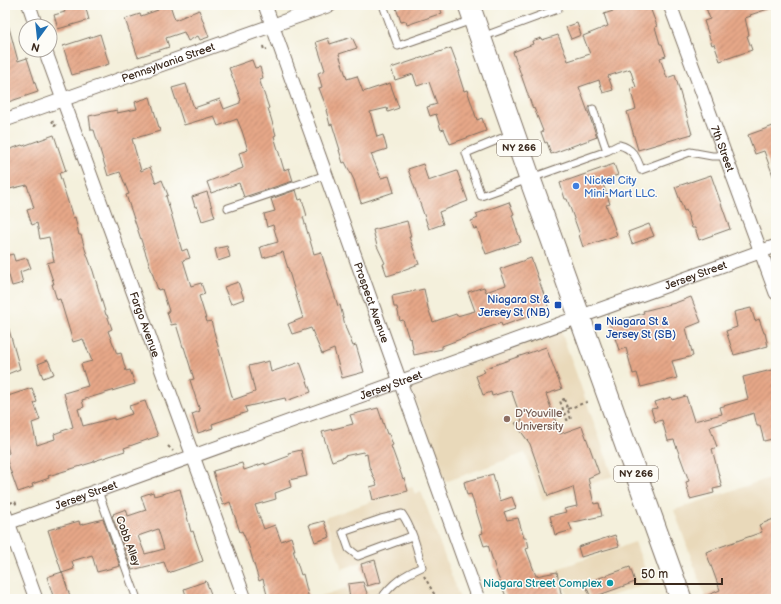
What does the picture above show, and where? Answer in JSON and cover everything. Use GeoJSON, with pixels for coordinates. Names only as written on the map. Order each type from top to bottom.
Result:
{"type":"FeatureCollection","features":[{"type":"Feature","properties":{"kind":"main road","name":"NY 266"},"geometry":{"type":"LineString","coordinates":[[474,21],[681,599]]}},
{"type":"Feature","properties":{"kind":"street"},"geometry":{"type":"LineString","coordinates":[[29,5],[33,18]]}},
{"type":"Feature","properties":{"kind":"street","name":"Prospect Avenue"},"geometry":{"type":"LineString","coordinates":[[265,5],[478,599]]}},
{"type":"Feature","properties":{"kind":"street","name":"Pennsylvania Street"},"geometry":{"type":"LineString","coordinates":[[5,120],[330,5]]}},
{"type":"Feature","properties":{"kind":"street","name":"7th Street"},"geometry":{"type":"LineString","coordinates":[[670,5],[776,293]]}},
{"type":"Feature","properties":{"kind":"street","name":"Fargo Avenue"},"geometry":{"type":"LineString","coordinates":[[48,58],[245,599]]}},
{"type":"Feature","properties":{"kind":"street","name":"Jersey Street"},"geometry":{"type":"LineString","coordinates":[[9,514],[98,491],[776,246]]}},
{"type":"Feature","properties":{"kind":"street"},"geometry":{"type":"LineString","coordinates":[[9,514],[36,599]]}},
{"type":"Feature","properties":{"kind":"lane"},"geometry":{"type":"LineString","coordinates":[[383,5],[398,46],[474,21],[558,9]]}},
{"type":"Feature","properties":{"kind":"lane"},"geometry":{"type":"LineString","coordinates":[[593,109],[606,151]]}},
{"type":"Feature","properties":{"kind":"lane"},"geometry":{"type":"LineString","coordinates":[[514,133],[466,153],[481,196],[619,145],[635,154],[641,170],[690,152],[712,156],[725,154]]}},
{"type":"Feature","properties":{"kind":"lane"},"geometry":{"type":"LineString","coordinates":[[228,208],[326,175]]}},
{"type":"Feature","properties":{"kind":"lane","name":"Cobb Alley"},"geometry":{"type":"LineString","coordinates":[[98,491],[137,599]]}},
{"type":"Feature","properties":{"kind":"lane"},"geometry":{"type":"LineString","coordinates":[[381,599],[389,587],[409,573],[422,567],[409,524],[402,514],[381,519],[343,532],[349,549],[358,556],[412,536]]}},
{"type":"Feature","properties":{"kind":"path"},"geometry":{"type":"LineString","coordinates":[[263,46],[264,50],[268,49]]}},
{"type":"Feature","properties":{"kind":"path"},"geometry":{"type":"LineString","coordinates":[[52,120],[54,126],[59,124]]}},
{"type":"Feature","properties":{"kind":"path"},"geometry":{"type":"LineString","coordinates":[[564,399],[571,419],[567,420],[564,410],[560,401],[564,399]]}},
{"type":"Feature","properties":{"kind":"path"},"geometry":{"type":"LineString","coordinates":[[567,409],[589,402]]}},
{"type":"Feature","properties":{"kind":"path"},"geometry":{"type":"LineString","coordinates":[[554,414],[564,410]]}},
{"type":"Feature","properties":{"kind":"path"},"geometry":{"type":"LineString","coordinates":[[168,446],[173,451]]}},
{"type":"Feature","properties":{"kind":"path"},"geometry":{"type":"LineString","coordinates":[[425,580],[437,599]]}},
{"type":"Feature","properties":{"kind":"shaded area","name":"D'Youville University"},"geometry":{"type":"Polygon","coordinates":[[[561,331],[613,476],[543,501],[525,453],[445,482],[410,385],[561,331]]]}},
{"type":"Feature","properties":{"kind":"shaded area"},"geometry":{"type":"Polygon","coordinates":[[[776,476],[776,599],[706,599],[674,510],[776,476]]]}},
{"type":"Feature","properties":{"kind":"shaded area"},"geometry":{"type":"Polygon","coordinates":[[[412,487],[415,494],[421,491],[460,599],[312,599],[346,588],[351,596],[383,583],[374,558],[342,569],[325,518],[412,487]]]}},
{"type":"Feature","properties":{"kind":"shaded area"},"geometry":{"type":"Polygon","coordinates":[[[635,542],[650,582],[603,599],[569,599],[557,569],[635,542]]]}},
{"type":"Feature","properties":{"kind":"building"},"geometry":{"type":"Polygon","coordinates":[[[63,5],[85,5],[89,20],[58,29],[58,18],[55,18],[54,15],[65,12],[63,5]]]}},
{"type":"Feature","properties":{"kind":"building"},"geometry":{"type":"Polygon","coordinates":[[[157,5],[170,5],[175,20],[199,10],[209,37],[200,40],[198,36],[188,41],[184,32],[166,38],[169,47],[138,57],[125,19],[140,14],[141,16],[158,10],[157,5]]]}},
{"type":"Feature","properties":{"kind":"building"},"geometry":{"type":"Polygon","coordinates":[[[406,5],[439,5],[442,13],[407,25],[406,21],[401,22],[396,8],[406,5]]]}},
{"type":"Feature","properties":{"kind":"building"},"geometry":{"type":"Polygon","coordinates":[[[620,5],[649,5],[657,26],[655,27],[660,44],[662,44],[666,56],[660,58],[667,78],[675,75],[692,134],[638,150],[627,112],[636,109],[630,89],[636,87],[630,69],[608,76],[613,90],[603,93],[599,80],[579,87],[597,137],[551,154],[547,142],[545,143],[541,132],[543,131],[534,108],[533,109],[513,52],[533,44],[532,41],[541,38],[542,40],[558,35],[568,61],[590,54],[583,36],[608,26],[604,14],[622,8],[620,5]]]}},
{"type":"Feature","properties":{"kind":"building"},"geometry":{"type":"Polygon","coordinates":[[[705,5],[774,5],[774,7],[745,18],[749,35],[747,36],[752,50],[720,61],[714,44],[712,45],[704,21],[710,19],[705,5]]]}},
{"type":"Feature","properties":{"kind":"building"},"geometry":{"type":"Polygon","coordinates":[[[577,23],[581,35],[571,39],[566,27],[577,23]]]}},
{"type":"Feature","properties":{"kind":"building"},"geometry":{"type":"Polygon","coordinates":[[[5,24],[8,24],[18,61],[27,58],[38,92],[8,102],[5,91],[5,24]]]}},
{"type":"Feature","properties":{"kind":"building"},"geometry":{"type":"Polygon","coordinates":[[[100,34],[109,64],[72,75],[63,46],[100,34]]]}},
{"type":"Feature","properties":{"kind":"building"},"geometry":{"type":"Polygon","coordinates":[[[352,37],[357,48],[339,54],[347,79],[357,76],[363,92],[390,83],[399,108],[388,112],[387,108],[370,112],[377,137],[383,135],[387,149],[371,154],[381,178],[389,176],[394,192],[361,203],[354,180],[345,162],[343,163],[332,124],[330,125],[327,109],[319,88],[322,87],[318,73],[325,70],[316,42],[328,38],[330,44],[352,37]]]}},
{"type":"Feature","properties":{"kind":"building"},"geometry":{"type":"Polygon","coordinates":[[[451,48],[460,72],[458,72],[464,91],[467,90],[477,120],[482,118],[486,131],[450,144],[444,129],[441,130],[436,114],[430,116],[427,107],[437,104],[429,82],[417,86],[413,74],[395,80],[391,68],[451,48]]]}},
{"type":"Feature","properties":{"kind":"building"},"geometry":{"type":"Polygon","coordinates":[[[252,60],[255,68],[260,67],[263,78],[259,79],[269,108],[276,135],[274,136],[284,170],[289,168],[293,181],[244,197],[239,183],[211,193],[207,182],[243,168],[239,153],[248,150],[242,131],[237,119],[218,126],[214,116],[184,125],[172,88],[186,84],[194,108],[220,99],[224,109],[240,103],[241,100],[229,68],[252,60]]]}},
{"type":"Feature","properties":{"kind":"building"},"geometry":{"type":"Polygon","coordinates":[[[150,97],[160,131],[132,139],[141,171],[150,167],[156,183],[162,180],[168,195],[166,196],[182,251],[187,249],[190,258],[183,260],[191,286],[201,283],[205,294],[199,296],[207,322],[211,321],[233,400],[255,392],[249,366],[269,361],[271,372],[300,362],[311,392],[286,401],[285,398],[245,407],[247,412],[212,424],[213,428],[198,433],[192,414],[200,411],[190,380],[194,379],[184,347],[176,324],[171,325],[167,312],[169,311],[162,289],[158,290],[126,195],[129,194],[120,172],[108,176],[94,130],[91,130],[89,116],[117,110],[117,113],[137,109],[135,102],[150,97]]]}},
{"type":"Feature","properties":{"kind":"building"},"geometry":{"type":"Polygon","coordinates":[[[776,125],[775,181],[764,151],[755,154],[748,135],[776,125]]]}},
{"type":"Feature","properties":{"kind":"building"},"geometry":{"type":"Polygon","coordinates":[[[54,135],[66,171],[59,173],[73,218],[75,217],[79,235],[81,235],[106,315],[112,329],[108,331],[117,354],[121,353],[126,371],[130,370],[135,384],[82,400],[84,407],[78,409],[83,426],[114,418],[114,420],[132,414],[129,406],[145,401],[158,436],[124,448],[125,451],[48,476],[49,478],[32,484],[33,487],[18,492],[5,455],[9,453],[5,438],[5,397],[32,388],[37,402],[34,403],[40,420],[32,423],[37,445],[55,439],[54,434],[73,427],[64,393],[88,386],[81,364],[92,361],[83,339],[73,342],[60,299],[57,300],[52,284],[54,284],[47,263],[54,261],[49,237],[40,239],[37,223],[32,225],[27,210],[34,208],[27,185],[5,190],[5,152],[54,135]]]}},
{"type":"Feature","properties":{"kind":"building"},"geometry":{"type":"Polygon","coordinates":[[[423,164],[428,181],[457,171],[468,201],[439,212],[443,224],[429,229],[408,169],[423,164]]]}},
{"type":"Feature","properties":{"kind":"building"},"geometry":{"type":"Polygon","coordinates":[[[614,164],[618,175],[603,180],[603,184],[610,204],[606,205],[617,235],[583,247],[580,235],[560,183],[614,164]]]}},
{"type":"Feature","properties":{"kind":"building"},"geometry":{"type":"Polygon","coordinates":[[[711,175],[730,229],[699,240],[695,228],[692,228],[686,210],[684,211],[675,187],[711,175]]]}},
{"type":"Feature","properties":{"kind":"building"},"geometry":{"type":"Polygon","coordinates":[[[296,190],[299,200],[302,199],[307,216],[303,217],[314,254],[321,252],[338,306],[340,305],[346,329],[353,346],[356,345],[364,372],[342,378],[334,349],[322,354],[311,328],[292,334],[288,324],[303,318],[283,252],[263,258],[260,247],[278,242],[273,225],[267,227],[264,214],[275,211],[271,199],[296,190]]]}},
{"type":"Feature","properties":{"kind":"building"},"geometry":{"type":"Polygon","coordinates":[[[207,192],[215,217],[202,221],[192,197],[207,192]]]}},
{"type":"Feature","properties":{"kind":"building"},"geometry":{"type":"Polygon","coordinates":[[[509,202],[514,214],[512,215],[521,242],[486,254],[477,228],[474,229],[471,221],[478,218],[476,214],[509,202]]]}},
{"type":"Feature","properties":{"kind":"building"},"geometry":{"type":"Polygon","coordinates":[[[407,221],[411,237],[409,237],[419,264],[387,276],[383,264],[385,263],[377,246],[373,230],[407,221]]]}},
{"type":"Feature","properties":{"kind":"building"},"geometry":{"type":"Polygon","coordinates":[[[649,224],[654,236],[632,244],[628,232],[649,224]]]}},
{"type":"Feature","properties":{"kind":"building"},"geometry":{"type":"Polygon","coordinates":[[[227,246],[230,257],[218,261],[215,249],[227,246]]]}},
{"type":"Feature","properties":{"kind":"building"},"geometry":{"type":"Polygon","coordinates":[[[13,254],[15,261],[27,258],[31,268],[20,272],[23,283],[12,286],[5,267],[5,256],[13,254]]]}},
{"type":"Feature","properties":{"kind":"building"},"geometry":{"type":"Polygon","coordinates":[[[531,258],[549,309],[502,326],[501,323],[481,330],[482,331],[442,346],[442,349],[414,355],[411,338],[409,339],[403,320],[400,321],[397,307],[394,307],[392,296],[424,289],[433,322],[456,314],[457,316],[475,311],[468,292],[484,287],[486,292],[506,285],[500,269],[531,258]]]}},
{"type":"Feature","properties":{"kind":"building"},"geometry":{"type":"Polygon","coordinates":[[[238,282],[244,299],[231,304],[224,287],[238,282]]]}},
{"type":"Feature","properties":{"kind":"building"},"geometry":{"type":"Polygon","coordinates":[[[691,297],[701,322],[686,328],[693,356],[672,361],[677,378],[641,387],[637,373],[633,374],[626,348],[619,350],[610,323],[644,313],[643,311],[675,303],[691,297]]]}},
{"type":"Feature","properties":{"kind":"building"},"geometry":{"type":"Polygon","coordinates":[[[751,308],[755,321],[759,319],[765,333],[768,346],[734,355],[726,331],[737,327],[734,312],[751,308]]]}},
{"type":"Feature","properties":{"kind":"building"},"geometry":{"type":"Polygon","coordinates":[[[5,326],[8,326],[20,369],[5,375],[5,326]]]}},
{"type":"Feature","properties":{"kind":"building"},"geometry":{"type":"Polygon","coordinates":[[[546,347],[562,389],[546,394],[560,434],[582,426],[599,473],[588,478],[594,504],[599,503],[602,516],[569,523],[572,530],[555,535],[550,516],[566,512],[564,509],[577,506],[573,487],[548,496],[530,444],[515,423],[522,421],[511,390],[492,396],[491,392],[483,395],[476,376],[485,372],[483,369],[546,347]]]}},
{"type":"Feature","properties":{"kind":"building"},"geometry":{"type":"Polygon","coordinates":[[[48,360],[54,374],[43,378],[38,364],[48,360]]]}},
{"type":"Feature","properties":{"kind":"building"},"geometry":{"type":"Polygon","coordinates":[[[776,369],[776,438],[764,441],[760,426],[757,426],[754,413],[710,427],[717,447],[712,449],[722,487],[713,489],[714,493],[690,499],[686,482],[689,481],[674,440],[668,441],[662,420],[655,422],[651,409],[657,408],[655,402],[671,397],[672,400],[686,396],[694,421],[722,414],[720,407],[748,399],[743,377],[776,369]]]}},
{"type":"Feature","properties":{"kind":"building"},"geometry":{"type":"Polygon","coordinates":[[[378,408],[387,434],[389,434],[393,445],[391,446],[408,491],[373,500],[370,487],[377,485],[369,466],[367,454],[364,455],[363,452],[344,456],[332,461],[322,432],[353,424],[350,415],[378,408]]]}},
{"type":"Feature","properties":{"kind":"building"},"geometry":{"type":"Polygon","coordinates":[[[301,450],[307,476],[289,480],[291,487],[275,493],[276,499],[255,505],[264,529],[275,525],[281,541],[291,537],[295,550],[293,550],[301,575],[303,574],[309,599],[268,599],[263,579],[259,581],[249,547],[242,531],[240,532],[230,502],[223,505],[213,471],[242,463],[244,470],[265,463],[265,465],[289,456],[288,453],[301,450]]]}},
{"type":"Feature","properties":{"kind":"building"},"geometry":{"type":"Polygon","coordinates":[[[493,474],[500,501],[512,497],[516,508],[504,512],[507,520],[518,518],[524,538],[527,538],[529,548],[526,549],[536,576],[557,572],[562,599],[554,599],[554,597],[545,599],[507,599],[488,545],[484,546],[480,534],[483,533],[471,494],[467,495],[464,482],[493,474]]]}},
{"type":"Feature","properties":{"kind":"building"},"geometry":{"type":"Polygon","coordinates":[[[180,489],[191,532],[193,531],[203,561],[168,573],[164,562],[132,570],[112,516],[114,515],[113,514],[126,509],[128,516],[146,510],[141,496],[153,492],[154,496],[180,489]],[[158,529],[138,536],[145,554],[164,549],[158,529]]]}},
{"type":"Feature","properties":{"kind":"building"},"geometry":{"type":"Polygon","coordinates":[[[776,518],[776,599],[768,599],[767,595],[756,599],[699,599],[720,590],[706,552],[762,532],[759,525],[776,518]]]}},
{"type":"Feature","properties":{"kind":"building"},"geometry":{"type":"Polygon","coordinates":[[[103,519],[120,566],[97,572],[92,555],[72,561],[74,569],[62,573],[48,530],[79,521],[80,525],[103,519]]]}},
{"type":"Feature","properties":{"kind":"building"},"geometry":{"type":"Polygon","coordinates":[[[324,521],[330,537],[315,542],[309,525],[324,521]]]}},
{"type":"Feature","properties":{"kind":"building"},"geometry":{"type":"Polygon","coordinates":[[[615,535],[619,546],[581,557],[578,547],[615,535]]]}},
{"type":"Feature","properties":{"kind":"building"},"geometry":{"type":"Polygon","coordinates":[[[375,560],[381,582],[367,586],[361,564],[375,560]]]}},
{"type":"Feature","properties":{"kind":"building","name":"Niagara Street Complex"},"geometry":{"type":"Polygon","coordinates":[[[630,567],[635,582],[591,598],[585,583],[630,567]]]}},
{"type":"Feature","properties":{"kind":"building"},"geometry":{"type":"Polygon","coordinates":[[[62,572],[71,599],[54,599],[47,577],[62,572]]]}},
{"type":"Feature","properties":{"kind":"building"},"geometry":{"type":"Polygon","coordinates":[[[206,581],[211,594],[195,599],[187,599],[184,589],[206,581]]]}},
{"type":"Feature","properties":{"kind":"building"},"geometry":{"type":"Polygon","coordinates":[[[363,582],[369,599],[350,599],[348,584],[363,582]]]}},
{"type":"Feature","properties":{"kind":"place","name":"Nickel City Mini-Mart LLC."},"geometry":{"type":"Point","coordinates":[576,186]}},
{"type":"Feature","properties":{"kind":"place","name":"Niagara St & Jersey St (NB)"},"geometry":{"type":"Point","coordinates":[558,305]}},
{"type":"Feature","properties":{"kind":"place","name":"Niagara St & Jersey St (SB)"},"geometry":{"type":"Point","coordinates":[598,327]}},
{"type":"Feature","properties":{"kind":"place","name":"D'Youville University"},"geometry":{"type":"Point","coordinates":[507,419]}},
{"type":"Feature","properties":{"kind":"place","name":"Niagara Street Complex"},"geometry":{"type":"Point","coordinates":[610,583]}}]}
